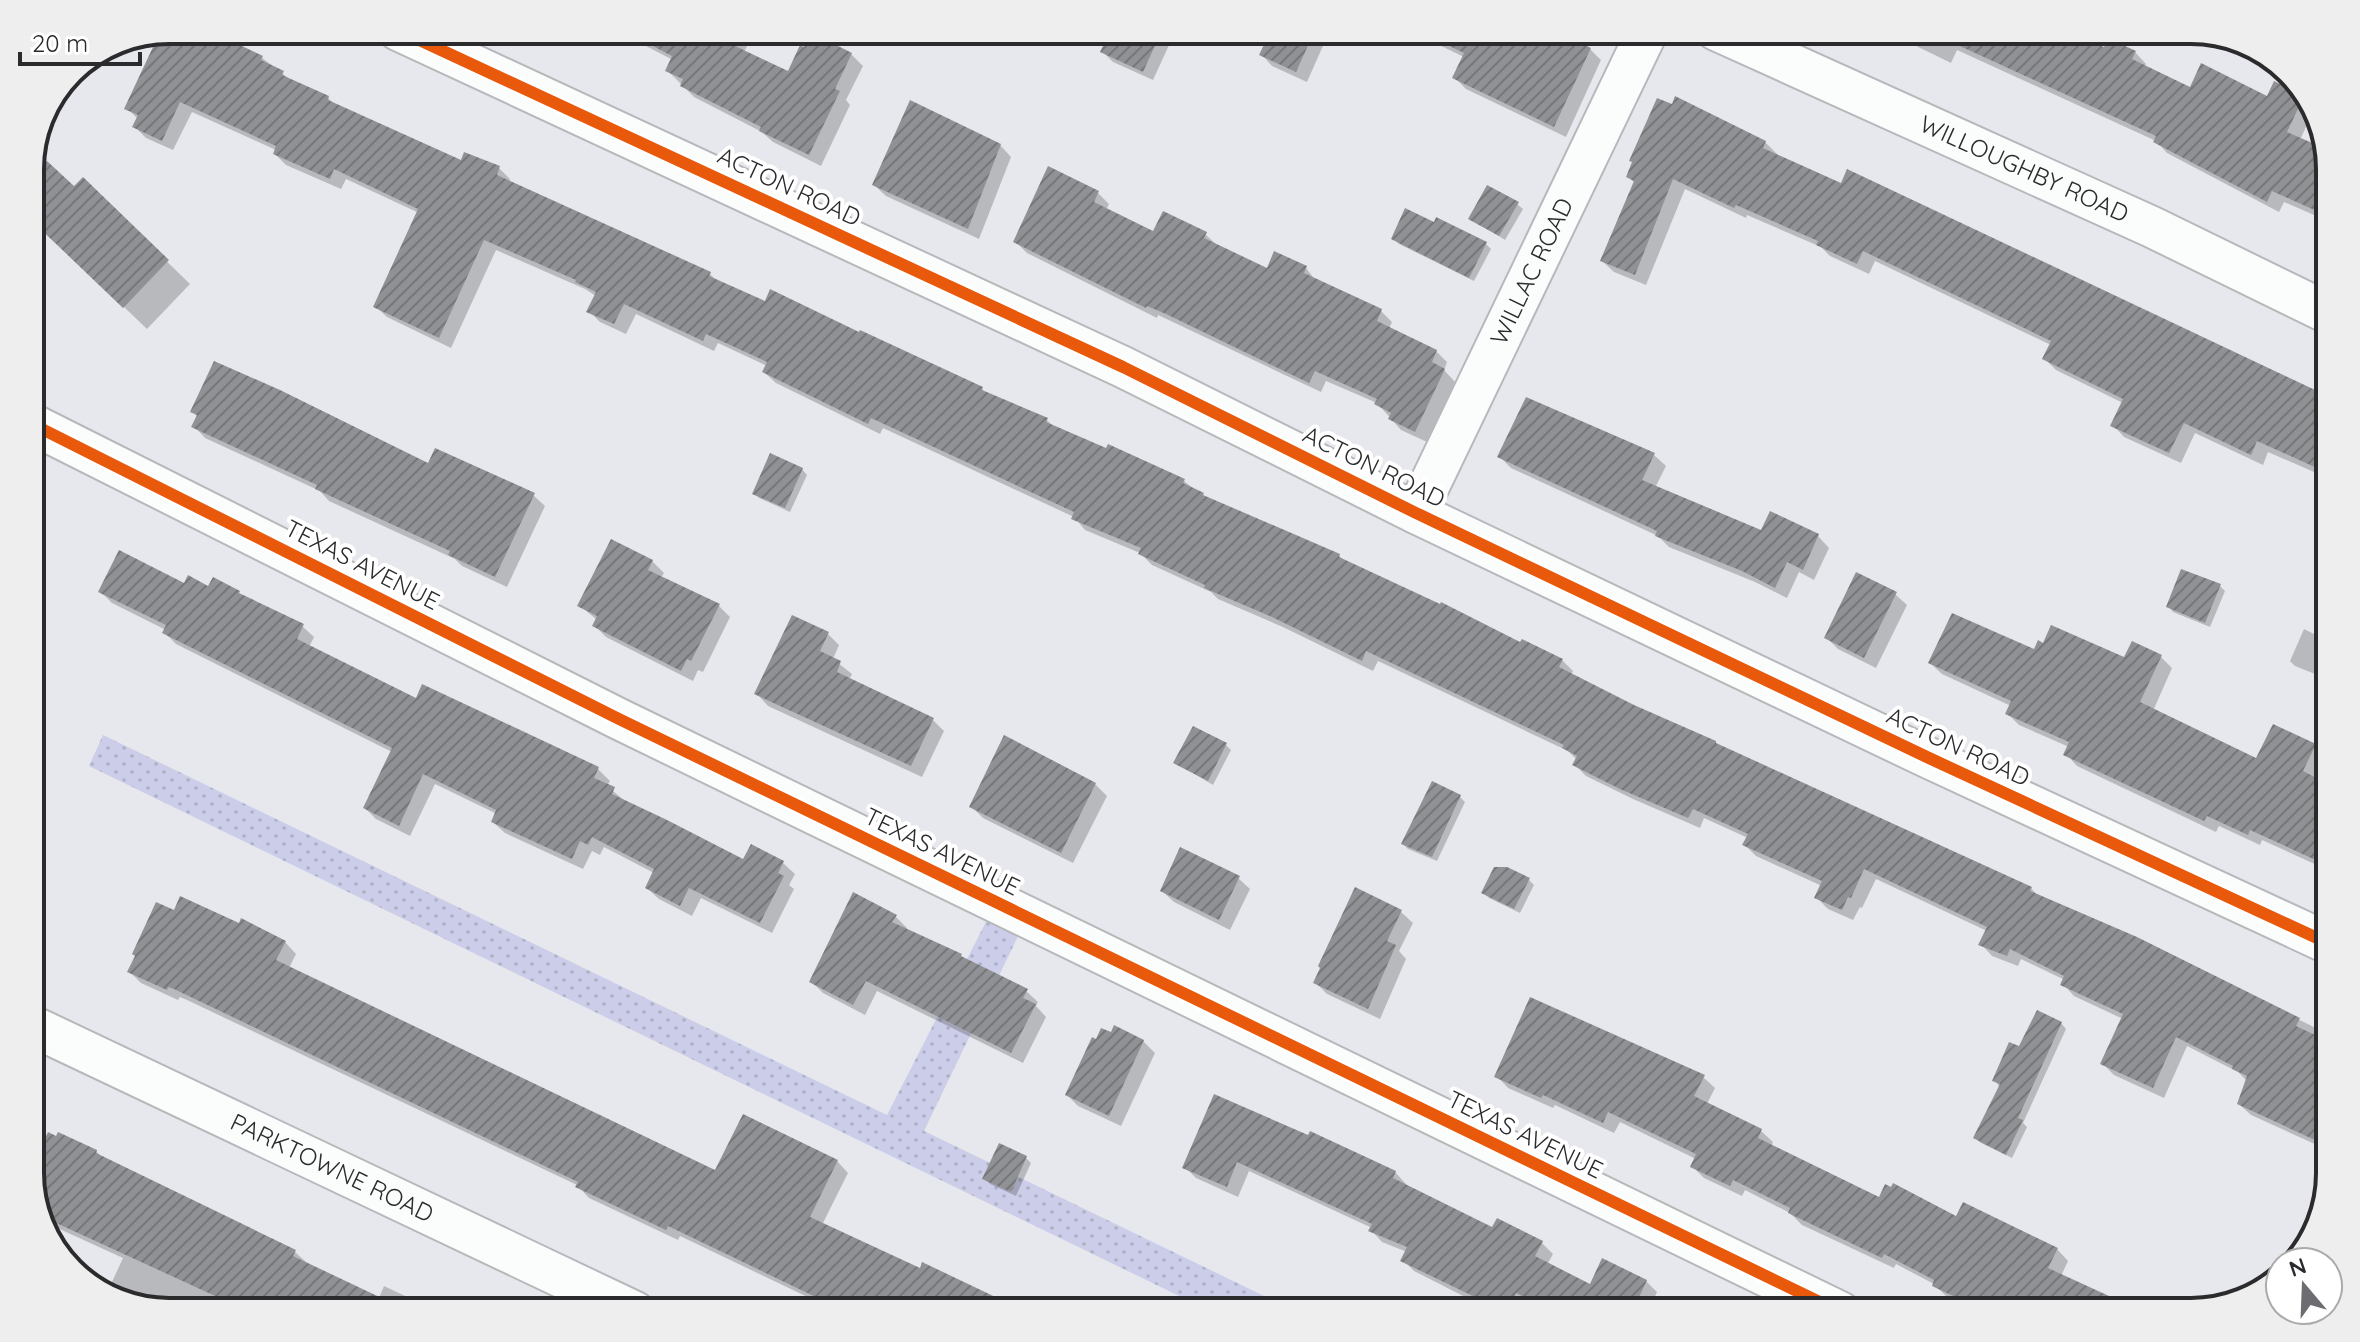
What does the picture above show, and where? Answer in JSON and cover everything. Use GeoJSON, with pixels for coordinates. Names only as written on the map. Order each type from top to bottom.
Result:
{"type":"FeatureCollection","features":[{"type":"Feature","properties":{"kind":"street","name":"ACTON ROAD"},"geometry":{"type":"LineString","coordinates":[[428,44],[1123,367],[1416,513],[1929,758],[2316,938]]}},
{"type":"Feature","properties":{"kind":"street","name":"WILLAC ROAD"},"geometry":{"type":"LineString","coordinates":[[1416,513],[1641,44]]}},
{"type":"Feature","properties":{"kind":"street","name":"WILLOUGHBY ROAD"},"geometry":{"type":"LineString","coordinates":[[1747,44],[2152,227],[2316,307]]}},
{"type":"Feature","properties":{"kind":"street","name":"TEXAS AVENUE"},"geometry":{"type":"LineString","coordinates":[[44,430],[619,719],[1811,1298]]}},
{"type":"Feature","properties":{"kind":"street","name":"PARKTOWNE ROAD"},"geometry":{"type":"LineString","coordinates":[[44,1032],[605,1298]]}},
{"type":"Feature","properties":{"kind":"shaded area"},"geometry":{"type":"Polygon","coordinates":[[[103,735],[887,1115],[989,916],[1020,932],[924,1131],[1268,1298],[1183,1298],[89,766],[103,735]]]}},
{"type":"Feature","properties":{"kind":"building"},"geometry":{"type":"Polygon","coordinates":[[[238,44],[263,56],[261,60],[284,71],[282,75],[329,96],[328,100],[461,160],[464,152],[500,166],[497,175],[711,272],[709,276],[765,301],[770,289],[1048,418],[1046,422],[1106,448],[1108,444],[1185,479],[1183,483],[1203,495],[1340,554],[1339,557],[1563,659],[1559,667],[1634,705],[2032,887],[2030,891],[2137,937],[2300,1018],[2296,1026],[2316,1035],[2316,1141],[2237,1104],[2247,1076],[2176,1037],[2153,1088],[2100,1064],[2123,1014],[2060,985],[2064,976],[2010,949],[2007,956],[1978,945],[1987,927],[1864,869],[1842,910],[1814,898],[1822,881],[1742,845],[1748,834],[1693,809],[1688,818],[1620,789],[1572,765],[1577,756],[1562,748],[1564,745],[1366,651],[1362,661],[1204,588],[1205,585],[1138,554],[1141,548],[1071,519],[1074,512],[871,418],[868,424],[762,372],[767,362],[706,334],[703,341],[624,304],[614,324],[586,312],[596,292],[576,280],[484,240],[439,338],[373,307],[418,209],[334,169],[330,179],[273,154],[276,146],[180,102],[162,141],[132,127],[138,115],[124,109],[154,45],[238,44]]]}},
{"type":"Feature","properties":{"kind":"building"},"geometry":{"type":"Polygon","coordinates":[[[649,44],[731,44],[788,71],[800,45],[834,44],[852,53],[835,89],[840,91],[809,155],[759,131],[761,127],[680,86],[683,79],[665,71],[672,56],[649,44]]]}},
{"type":"Feature","properties":{"kind":"building"},"geometry":{"type":"Polygon","coordinates":[[[1104,44],[1156,44],[1143,72],[1100,52],[1104,44]]]}},
{"type":"Feature","properties":{"kind":"building"},"geometry":{"type":"Polygon","coordinates":[[[1264,44],[1309,44],[1296,72],[1259,55],[1264,44]]]}},
{"type":"Feature","properties":{"kind":"building"},"geometry":{"type":"Polygon","coordinates":[[[1445,44],[1583,44],[1591,48],[1554,127],[1452,78],[1464,53],[1445,44]]]}},
{"type":"Feature","properties":{"kind":"building"},"geometry":{"type":"Polygon","coordinates":[[[1956,44],[2097,44],[2104,47],[2105,44],[2121,44],[2136,51],[2132,59],[2190,87],[2201,63],[2267,96],[2274,81],[2285,87],[2299,107],[2287,132],[2314,144],[2316,211],[2272,191],[2267,202],[2153,142],[2156,136],[1956,44]]]}},
{"type":"Feature","properties":{"kind":"building"},"geometry":{"type":"Polygon","coordinates":[[[1675,96],[1766,141],[1763,148],[1841,183],[1847,169],[2316,390],[2316,468],[2257,441],[2251,455],[2184,423],[2169,453],[2110,426],[2123,399],[2042,359],[2051,341],[1863,251],[1857,264],[1816,245],[1818,241],[1736,205],[1734,208],[1673,179],[1635,275],[1600,261],[1634,181],[1626,177],[1632,162],[1629,161],[1657,98],[1672,104],[1675,96]]]}},
{"type":"Feature","properties":{"kind":"building"},"geometry":{"type":"Polygon","coordinates":[[[910,100],[1001,144],[968,229],[872,185],[910,100]]]}},
{"type":"Feature","properties":{"kind":"building"},"geometry":{"type":"Polygon","coordinates":[[[47,161],[74,186],[83,177],[169,260],[123,308],[44,232],[44,164],[47,161]]]}},
{"type":"Feature","properties":{"kind":"building"},"geometry":{"type":"Polygon","coordinates":[[[1048,166],[1099,191],[1094,202],[1153,231],[1163,211],[1207,232],[1204,238],[1267,268],[1274,251],[1307,266],[1304,273],[1382,309],[1377,321],[1437,350],[1432,362],[1445,369],[1415,432],[1388,419],[1391,413],[1374,404],[1377,399],[1315,371],[1309,383],[1013,242],[1048,166]]]}},
{"type":"Feature","properties":{"kind":"building"},"geometry":{"type":"Polygon","coordinates":[[[1487,185],[1519,202],[1499,236],[1468,219],[1487,185]]]}},
{"type":"Feature","properties":{"kind":"building"},"geometry":{"type":"Polygon","coordinates":[[[1405,208],[1434,222],[1436,217],[1487,242],[1469,278],[1391,239],[1405,208]]]}},
{"type":"Feature","properties":{"kind":"building"},"geometry":{"type":"Polygon","coordinates":[[[214,361],[428,463],[435,448],[535,493],[495,577],[448,555],[450,551],[315,489],[317,485],[191,427],[197,415],[190,412],[214,361]]]}},
{"type":"Feature","properties":{"kind":"building"},"geometry":{"type":"Polygon","coordinates":[[[1526,397],[1655,453],[1642,480],[1761,530],[1770,511],[1819,534],[1803,570],[1787,562],[1775,588],[1742,571],[1655,536],[1657,531],[1497,457],[1526,397]]]}},
{"type":"Feature","properties":{"kind":"building"},"geometry":{"type":"Polygon","coordinates":[[[770,453],[803,468],[785,508],[752,494],[770,453]]]}},
{"type":"Feature","properties":{"kind":"building"},"geometry":{"type":"Polygon","coordinates":[[[611,539],[653,560],[648,570],[720,604],[691,661],[687,659],[681,671],[592,626],[597,616],[577,606],[611,539]]]}},
{"type":"Feature","properties":{"kind":"building"},"geometry":{"type":"Polygon","coordinates":[[[119,550],[184,583],[188,575],[208,586],[213,577],[304,624],[297,639],[416,698],[422,684],[599,767],[594,778],[615,787],[612,794],[743,859],[751,844],[784,861],[778,873],[784,876],[760,923],[689,888],[680,906],[645,888],[654,869],[592,837],[588,845],[580,841],[572,859],[491,822],[496,810],[423,774],[399,826],[363,808],[392,748],[162,633],[166,625],[98,592],[119,550]]]}},
{"type":"Feature","properties":{"kind":"building"},"geometry":{"type":"Polygon","coordinates":[[[2181,569],[2221,584],[2205,623],[2166,607],[2181,569]]]}},
{"type":"Feature","properties":{"kind":"building"},"geometry":{"type":"Polygon","coordinates":[[[1856,572],[1897,592],[1864,658],[1824,638],[1856,572]]]}},
{"type":"Feature","properties":{"kind":"building"},"geometry":{"type":"Polygon","coordinates":[[[1952,613],[2034,649],[2038,640],[2043,643],[2051,625],[2124,657],[2132,641],[2162,655],[2140,702],[2256,758],[2273,724],[2316,744],[2303,771],[2316,778],[2316,860],[2250,830],[2248,835],[2207,816],[2204,821],[2063,755],[2069,742],[2005,714],[2011,701],[1928,663],[1952,613]]]}},
{"type":"Feature","properties":{"kind":"building"},"geometry":{"type":"Polygon","coordinates":[[[792,615],[829,632],[820,651],[841,661],[837,672],[934,718],[911,766],[754,694],[792,615]]]}},
{"type":"Feature","properties":{"kind":"building"},"geometry":{"type":"Polygon","coordinates":[[[1193,726],[1227,743],[1208,781],[1173,763],[1193,726]]]}},
{"type":"Feature","properties":{"kind":"building"},"geometry":{"type":"Polygon","coordinates":[[[1004,735],[1096,783],[1061,853],[969,807],[1004,735]]]}},
{"type":"Feature","properties":{"kind":"building"},"geometry":{"type":"Polygon","coordinates":[[[1432,781],[1461,795],[1432,857],[1401,844],[1432,781]]]}},
{"type":"Feature","properties":{"kind":"building"},"geometry":{"type":"Polygon","coordinates":[[[1180,847],[1240,876],[1219,920],[1160,891],[1180,847]]]}},
{"type":"Feature","properties":{"kind":"building"},"geometry":{"type":"Polygon","coordinates":[[[1494,867],[1507,867],[1530,878],[1514,909],[1481,893],[1494,867]]]}},
{"type":"Feature","properties":{"kind":"building"},"geometry":{"type":"Polygon","coordinates":[[[1355,887],[1402,910],[1387,941],[1396,945],[1368,1009],[1313,983],[1355,887]]]}},
{"type":"Feature","properties":{"kind":"building"},"geometry":{"type":"Polygon","coordinates":[[[853,892],[897,915],[892,922],[1028,989],[1023,998],[1036,1004],[1011,1053],[866,981],[853,1005],[809,982],[853,892]]]}},
{"type":"Feature","properties":{"kind":"building"},"geometry":{"type":"Polygon","coordinates":[[[180,896],[239,923],[241,918],[286,941],[276,960],[715,1170],[743,1114],[838,1160],[810,1217],[920,1268],[922,1262],[998,1298],[818,1298],[668,1226],[666,1230],[575,1187],[578,1182],[174,989],[168,987],[167,990],[127,972],[156,902],[174,910],[180,896]]]}},
{"type":"Feature","properties":{"kind":"building"},"geometry":{"type":"Polygon","coordinates":[[[1530,997],[1705,1075],[1694,1096],[1762,1129],[1758,1138],[1879,1197],[1885,1184],[1891,1187],[1893,1183],[1956,1216],[1963,1202],[2058,1248],[2048,1268],[2113,1298],[1957,1298],[1932,1286],[1934,1280],[1884,1254],[1882,1258],[1788,1213],[1790,1208],[1733,1180],[1730,1186],[1690,1167],[1696,1154],[1608,1112],[1603,1123],[1543,1095],[1541,1098],[1494,1077],[1530,997]]]}},
{"type":"Feature","properties":{"kind":"building"},"geometry":{"type":"Polygon","coordinates":[[[2037,1010],[2062,1022],[2018,1118],[2023,1120],[2006,1155],[1973,1138],[2000,1084],[1992,1081],[2009,1042],[2019,1046],[2037,1010]]]}},
{"type":"Feature","properties":{"kind":"building"},"geometry":{"type":"Polygon","coordinates":[[[1114,1025],[1144,1040],[1109,1116],[1065,1095],[1092,1037],[1096,1039],[1101,1028],[1111,1032],[1114,1025]]]}},
{"type":"Feature","properties":{"kind":"building"},"geometry":{"type":"Polygon","coordinates":[[[1214,1094],[1308,1135],[1310,1131],[1396,1171],[1393,1178],[1492,1227],[1497,1218],[1543,1241],[1535,1256],[1590,1284],[1602,1258],[1647,1280],[1639,1298],[1526,1298],[1516,1293],[1514,1298],[1477,1298],[1400,1261],[1407,1247],[1368,1231],[1372,1224],[1237,1162],[1227,1187],[1182,1168],[1214,1094]]]}},
{"type":"Feature","properties":{"kind":"building"},"geometry":{"type":"Polygon","coordinates":[[[48,1132],[56,1136],[58,1132],[97,1150],[96,1153],[296,1250],[293,1256],[382,1298],[220,1298],[55,1222],[44,1181],[44,1140],[48,1132]]]}},
{"type":"Feature","properties":{"kind":"building"},"geometry":{"type":"Polygon","coordinates":[[[999,1143],[1027,1156],[1011,1192],[982,1179],[999,1143]]]}},
{"type":"Feature","properties":{"kind":"cycle path"},"geometry":{"type":"LineString","coordinates":[[428,44],[1123,367],[1416,513],[1929,758],[2316,938]]}},
{"type":"Feature","properties":{"kind":"cycle path"},"geometry":{"type":"LineString","coordinates":[[44,430],[619,719],[1811,1298]]}}]}
